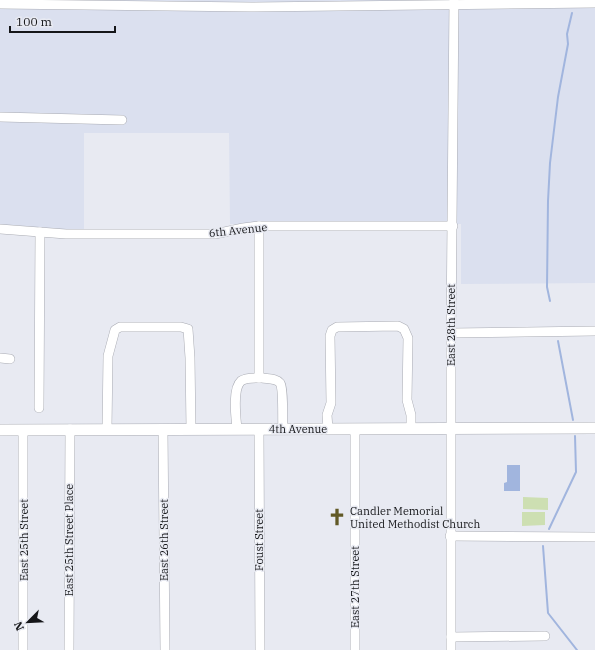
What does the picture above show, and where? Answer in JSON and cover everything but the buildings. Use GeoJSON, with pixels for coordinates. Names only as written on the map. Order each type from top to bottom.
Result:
{"type":"FeatureCollection","features":[{"type":"Feature","properties":{"kind":"main road","name":"4th Avenue"},"geometry":{"type":"LineString","coordinates":[[0,430],[595,428]]}},
{"type":"Feature","properties":{"kind":"street"},"geometry":{"type":"LineString","coordinates":[[0,4],[157,7],[454,3],[595,4]]}},
{"type":"Feature","properties":{"kind":"street","name":"East 28th Street"},"geometry":{"type":"LineString","coordinates":[[451,650],[450,429],[454,3]]}},
{"type":"Feature","properties":{"kind":"street"},"geometry":{"type":"LineString","coordinates":[[0,117],[122,120]]}},
{"type":"Feature","properties":{"kind":"street"},"geometry":{"type":"LineString","coordinates":[[259,226],[259,378]]}},
{"type":"Feature","properties":{"kind":"street","name":"6th Avenue"},"geometry":{"type":"LineString","coordinates":[[0,229],[66,234],[216,234],[259,226],[453,226]]}},
{"type":"Feature","properties":{"kind":"street"},"geometry":{"type":"LineString","coordinates":[[39,408],[40,232]]}},
{"type":"Feature","properties":{"kind":"street"},"geometry":{"type":"LineString","coordinates":[[328,429],[327,415],[331,403],[330,336],[332,330],[337,327],[398,326],[404,329],[408,338],[407,400],[411,429]]}},
{"type":"Feature","properties":{"kind":"street"},"geometry":{"type":"LineString","coordinates":[[107,429],[108,356],[114,330],[120,327],[181,327],[188,329],[191,429]]}},
{"type":"Feature","properties":{"kind":"street"},"geometry":{"type":"LineString","coordinates":[[451,333],[595,331]]}},
{"type":"Feature","properties":{"kind":"street"},"geometry":{"type":"LineString","coordinates":[[0,358],[10,358]]}},
{"type":"Feature","properties":{"kind":"street"},"geometry":{"type":"LineString","coordinates":[[237,429],[236,394],[238,386],[241,381],[246,379],[259,378],[275,380],[280,383],[282,390],[283,429]]}},
{"type":"Feature","properties":{"kind":"street","name":"East 25th Street Place"},"geometry":{"type":"LineString","coordinates":[[69,650],[70,429]]}},
{"type":"Feature","properties":{"kind":"street","name":"East 26th Street"},"geometry":{"type":"LineString","coordinates":[[163,429],[165,650]]}},
{"type":"Feature","properties":{"kind":"street","name":"Foust Street"},"geometry":{"type":"LineString","coordinates":[[259,429],[260,650]]}},
{"type":"Feature","properties":{"kind":"street","name":"East 27th Street"},"geometry":{"type":"LineString","coordinates":[[355,429],[355,650]]}},
{"type":"Feature","properties":{"kind":"street","name":"East 25th Street"},"geometry":{"type":"LineString","coordinates":[[23,430],[24,650]]}},
{"type":"Feature","properties":{"kind":"street"},"geometry":{"type":"LineString","coordinates":[[450,536],[595,537]]}},
{"type":"Feature","properties":{"kind":"street"},"geometry":{"type":"LineString","coordinates":[[451,637],[545,636]]}},
{"type":"Feature","properties":{"kind":"shaded area"},"geometry":{"type":"Polygon","coordinates":[[[0,0],[595,0],[595,283],[461,284],[461,224],[230,224],[229,133],[84,133],[84,231],[17,225],[0,225],[0,0]]]}},
{"type":"Feature","properties":{"kind":"green space"},"geometry":{"type":"Polygon","coordinates":[[[523,497],[548,498],[548,510],[523,509],[523,497]]]}},
{"type":"Feature","properties":{"kind":"green space"},"geometry":{"type":"Polygon","coordinates":[[[522,512],[545,512],[545,525],[522,526],[522,512]]]}},
{"type":"Feature","properties":{"kind":"water"},"geometry":{"type":"Polygon","coordinates":[[[507,465],[520,465],[520,491],[504,491],[504,483],[507,482],[507,465]]]}},
{"type":"Feature","properties":{"kind":"waterway"},"geometry":{"type":"LineString","coordinates":[[550,301],[547,287],[550,163],[558,97],[568,44],[567,34],[572,13]]}},
{"type":"Feature","properties":{"kind":"waterway"},"geometry":{"type":"LineString","coordinates":[[558,341],[573,420]]}},
{"type":"Feature","properties":{"kind":"waterway"},"geometry":{"type":"LineString","coordinates":[[549,529],[576,472],[575,436]]}},
{"type":"Feature","properties":{"kind":"waterway"},"geometry":{"type":"LineString","coordinates":[[543,546],[548,613],[577,650]]}},
{"type":"Feature","properties":{"kind":"place","name":"Candler Memorial United Methodist Church"},"geometry":{"type":"Point","coordinates":[337,517]}}]}
